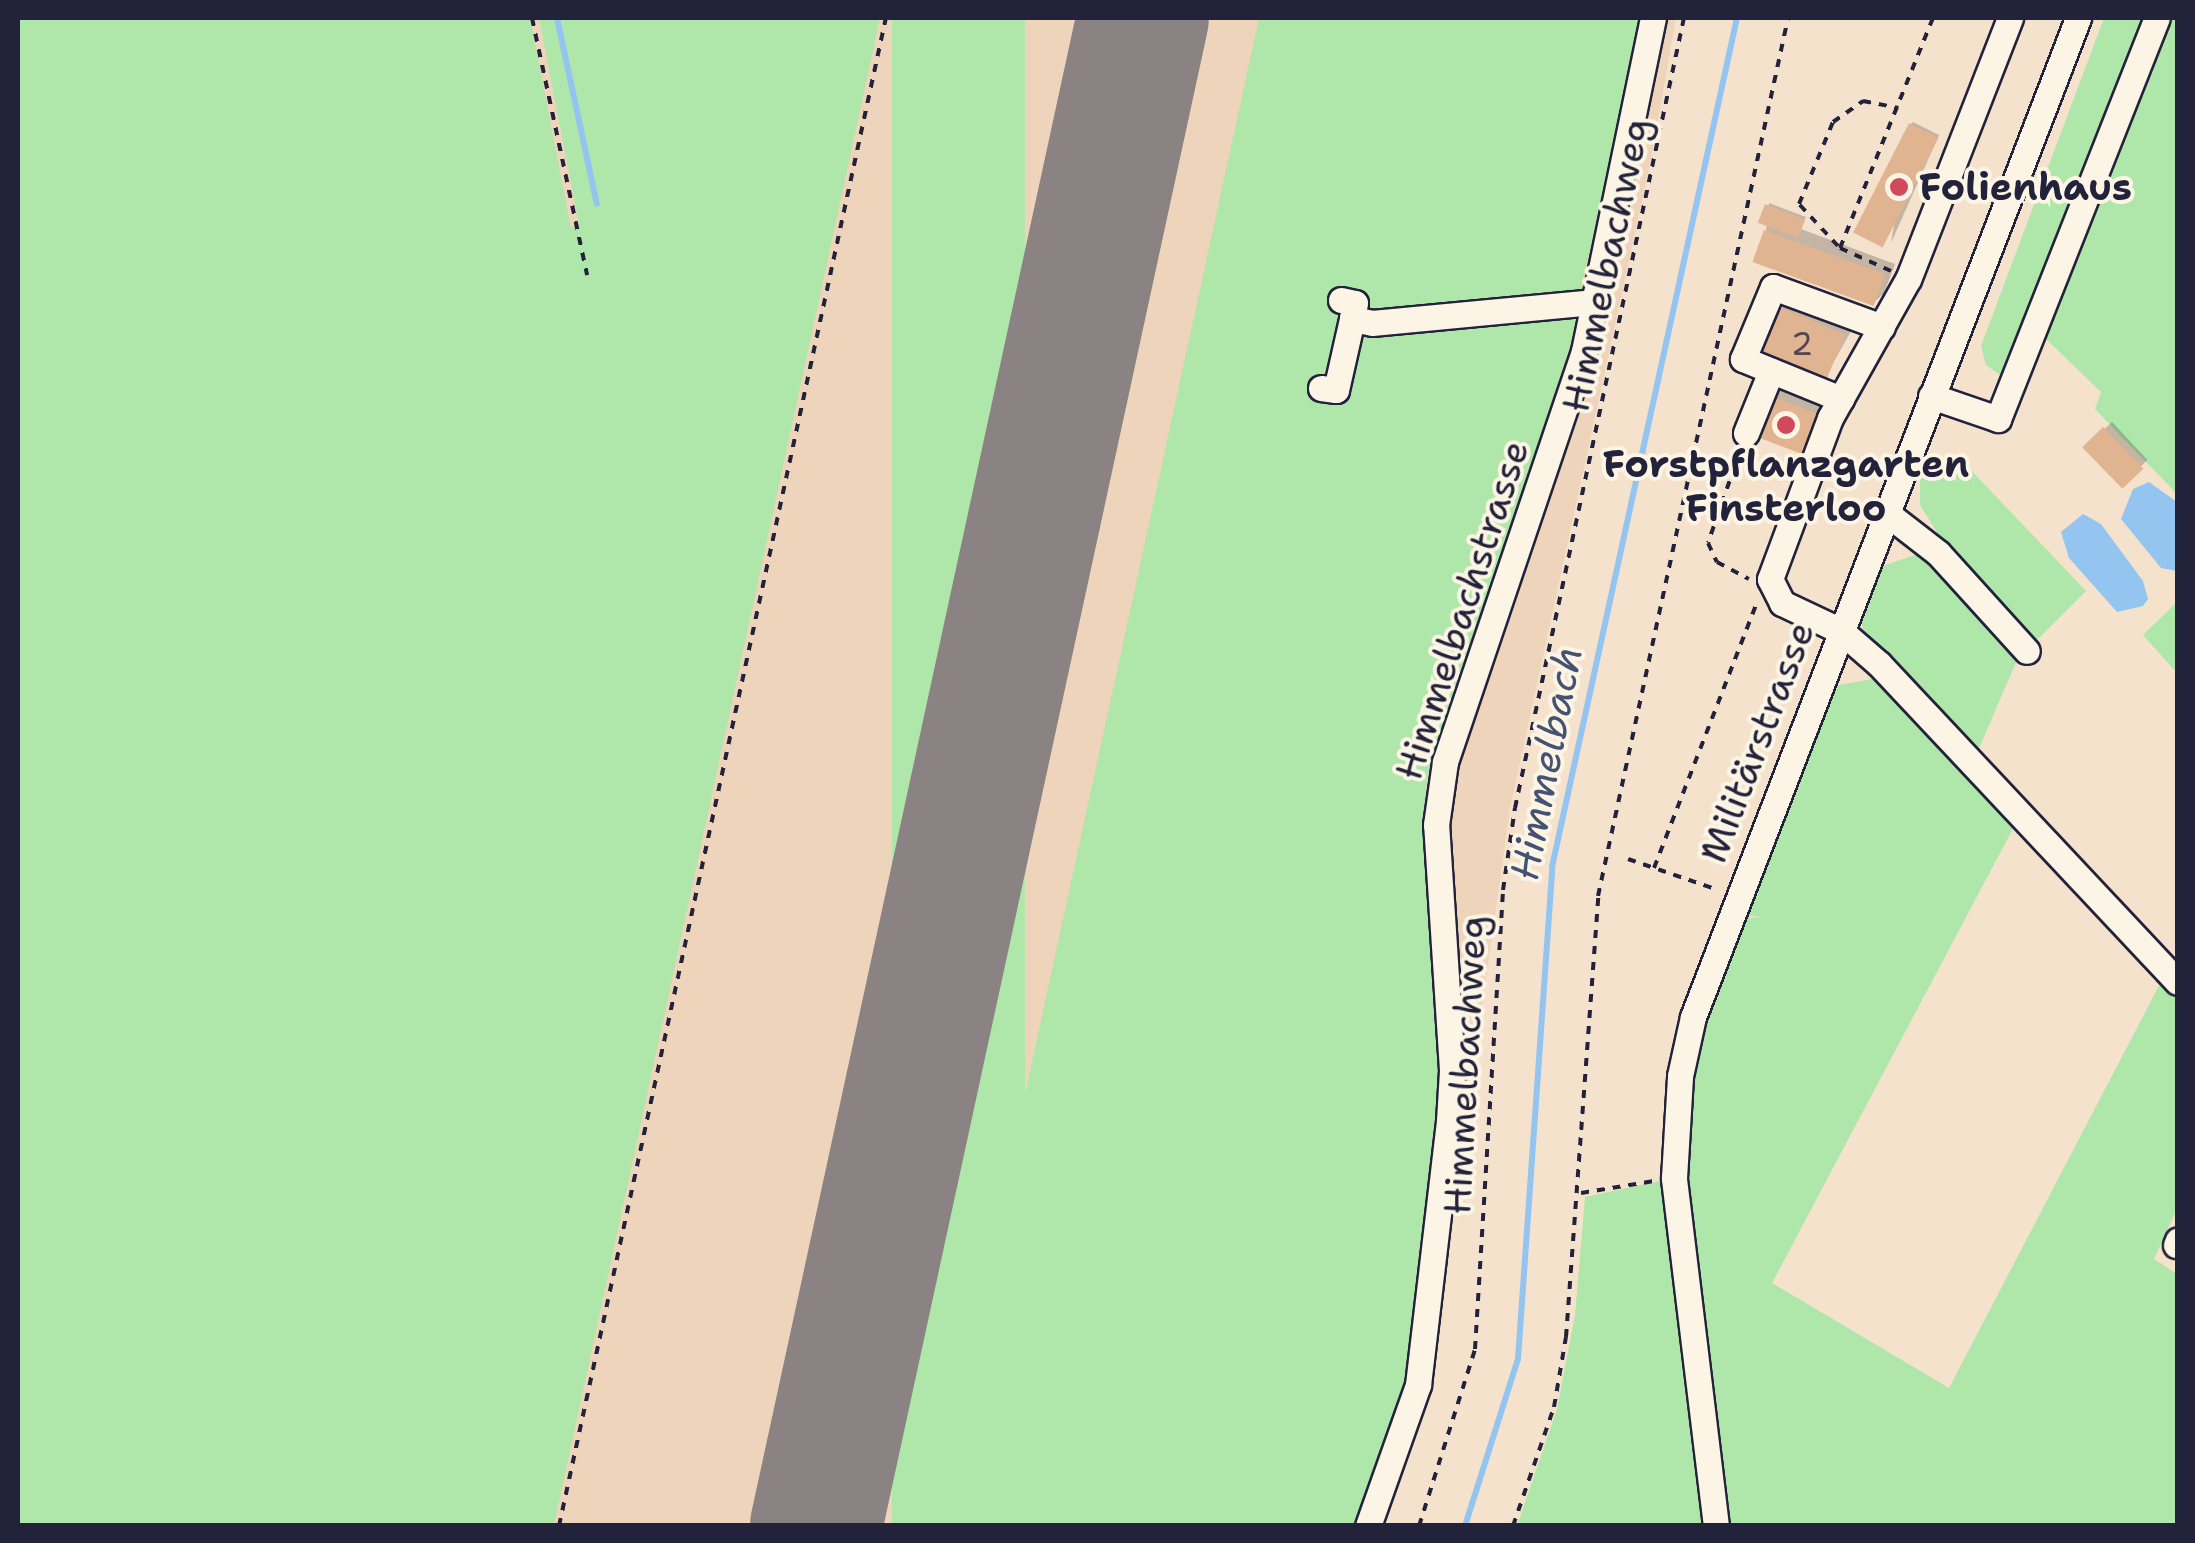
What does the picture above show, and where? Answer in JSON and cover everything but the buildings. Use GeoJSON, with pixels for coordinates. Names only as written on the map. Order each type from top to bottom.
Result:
{"type":"FeatureCollection","features":[{"type":"Feature","properties":{"kind":"street","name":"Himmelbachstrasse"},"geometry":{"type":"LineString","coordinates":[[1368,1526],[1418,1385],[1449,1121],[1452,1070],[1436,825],[1446,762],[1551,457],[1595,302],[1653,18]]}},
{"type":"Feature","properties":{"kind":"street"},"geometry":{"type":"LineString","coordinates":[[2010,18],[1908,279],[1841,398],[1766,583],[1782,602],[1841,631],[2178,982]]}},
{"type":"Feature","properties":{"kind":"street","name":"Militärstrasse"},"geometry":{"type":"LineString","coordinates":[[1716,1526],[1674,1178],[1680,1076],[1693,1017],[1728,893],[1889,515],[1931,396],[2078,18]]}},
{"type":"Feature","properties":{"kind":"street"},"geometry":{"type":"LineString","coordinates":[[1931,396],[1998,419],[2157,18]]}},
{"type":"Feature","properties":{"kind":"street"},"geometry":{"type":"LineString","coordinates":[[1841,398],[1742,359],[1773,286],[1882,327]]}},
{"type":"Feature","properties":{"kind":"street"},"geometry":{"type":"LineString","coordinates":[[1322,388],[1336,390],[1346,310],[1372,323],[1595,302]]}},
{"type":"Feature","properties":{"kind":"street"},"geometry":{"type":"LineString","coordinates":[[1746,432],[1772,371]]}},
{"type":"Feature","properties":{"kind":"street"},"geometry":{"type":"LineString","coordinates":[[1889,515],[1938,553],[2027,650]]}},
{"type":"Feature","properties":{"kind":"path"},"geometry":{"type":"LineString","coordinates":[[532,18],[588,275]]}},
{"type":"Feature","properties":{"kind":"path"},"geometry":{"type":"LineString","coordinates":[[558,1526],[886,18]]}},
{"type":"Feature","properties":{"kind":"path","name":"Himmelbachweg"},"geometry":{"type":"LineString","coordinates":[[1419,1526],[1475,1349],[1502,890],[1515,808],[1684,18]]}},
{"type":"Feature","properties":{"kind":"path"},"geometry":{"type":"LineString","coordinates":[[1513,1526],[1554,1406],[1580,1193],[1598,896],[1788,18]]}},
{"type":"Feature","properties":{"kind":"path"},"geometry":{"type":"LineString","coordinates":[[1840,248],[1934,18]]}},
{"type":"Feature","properties":{"kind":"path"},"geometry":{"type":"LineString","coordinates":[[1898,108],[1863,101],[1833,122],[1799,204],[1840,248],[1908,279]]}},
{"type":"Feature","properties":{"kind":"path"},"geometry":{"type":"LineString","coordinates":[[1654,868],[1766,583],[1716,562],[1708,543],[1746,432]]}},
{"type":"Feature","properties":{"kind":"path"},"geometry":{"type":"LineString","coordinates":[[1628,859],[1728,893]]}},
{"type":"Feature","properties":{"kind":"path"},"geometry":{"type":"LineString","coordinates":[[1580,1193],[1674,1178]]}},
{"type":"Feature","properties":{"kind":"shaded area"},"geometry":{"type":"Polygon","coordinates":[[[18,18],[1676,18],[1651,159],[1510,808],[1431,1374],[1383,1525],[18,1525],[18,18]]]}},
{"type":"Feature","properties":{"kind":"green space"},"geometry":{"type":"Polygon","coordinates":[[[18,18],[530,18],[571,228],[579,224],[539,18],[880,18],[554,1525],[18,1525],[18,18]]]}},
{"type":"Feature","properties":{"kind":"green space"},"geometry":{"type":"Polygon","coordinates":[[[892,18],[1025,18],[1025,1526],[892,1526],[892,18]]]}},
{"type":"Feature","properties":{"kind":"green space"},"geometry":{"type":"Polygon","coordinates":[[[1259,18],[1642,18],[1579,298],[1377,316],[1364,314],[1360,292],[1339,289],[1334,306],[1348,310],[1332,378],[1323,379],[1315,396],[1335,402],[1357,333],[1557,311],[1578,322],[1427,778],[1424,831],[1442,1078],[1415,1350],[1361,1525],[931,1526],[1259,18]]]}},
{"type":"Feature","properties":{"kind":"green space"},"geometry":{"type":"Polygon","coordinates":[[[2104,18],[2158,18],[2003,377],[1986,365],[1981,346],[2104,18]]]}},
{"type":"Feature","properties":{"kind":"green space"},"geometry":{"type":"Polygon","coordinates":[[[2169,18],[2177,18],[2177,494],[2095,409],[2101,392],[2046,339],[2169,18]]]}},
{"type":"Feature","properties":{"kind":"green space"},"geometry":{"type":"Polygon","coordinates":[[[1937,461],[1964,463],[2086,591],[2034,643],[1943,542],[1920,505],[1920,476],[1937,461]]]}},
{"type":"Feature","properties":{"kind":"green space"},"geometry":{"type":"Polygon","coordinates":[[[1915,555],[1934,560],[2020,653],[1976,755],[1866,638],[1858,612],[1883,566],[1915,555]]]}},
{"type":"Feature","properties":{"kind":"green space"},"geometry":{"type":"Polygon","coordinates":[[[2177,602],[2177,673],[2143,635],[2177,602]]]}},
{"type":"Feature","properties":{"kind":"green space"},"geometry":{"type":"Polygon","coordinates":[[[1883,677],[2017,821],[1772,1283],[1949,1388],[2163,978],[2177,994],[2178,1206],[2154,1259],[2177,1274],[2177,1525],[1517,1526],[1557,1409],[1575,1315],[1585,1197],[1674,1178],[1688,1076],[1713,981],[1740,918],[1763,917],[1739,915],[1833,686],[1883,677]]]}},
{"type":"Feature","properties":{"kind":"water"},"geometry":{"type":"Polygon","coordinates":[[[2149,482],[2177,502],[2177,571],[2161,568],[2121,519],[2133,489],[2149,482]]]}},
{"type":"Feature","properties":{"kind":"water"},"geometry":{"type":"Polygon","coordinates":[[[2083,514],[2101,524],[2143,581],[2148,599],[2143,606],[2117,612],[2069,558],[2061,532],[2083,514]]]}},
{"type":"Feature","properties":{"kind":"waterway"},"geometry":{"type":"LineString","coordinates":[[557,18],[597,204]]}},
{"type":"Feature","properties":{"kind":"waterway","name":"Himmelbach"},"geometry":{"type":"LineString","coordinates":[[1465,1526],[1518,1359],[1552,867],[1737,18]]}},
{"type":"Feature","properties":{"kind":"runway"},"geometry":{"type":"LineString","coordinates":[[816,1526],[1143,18]]}},
{"type":"Feature","properties":{"kind":"place","name":"Folienhaus"},"geometry":{"type":"Point","coordinates":[1899,187]}},
{"type":"Feature","properties":{"kind":"place","name":"Forstpflanzgarten Finsterloo"},"geometry":{"type":"Point","coordinates":[1786,425]}}]}
